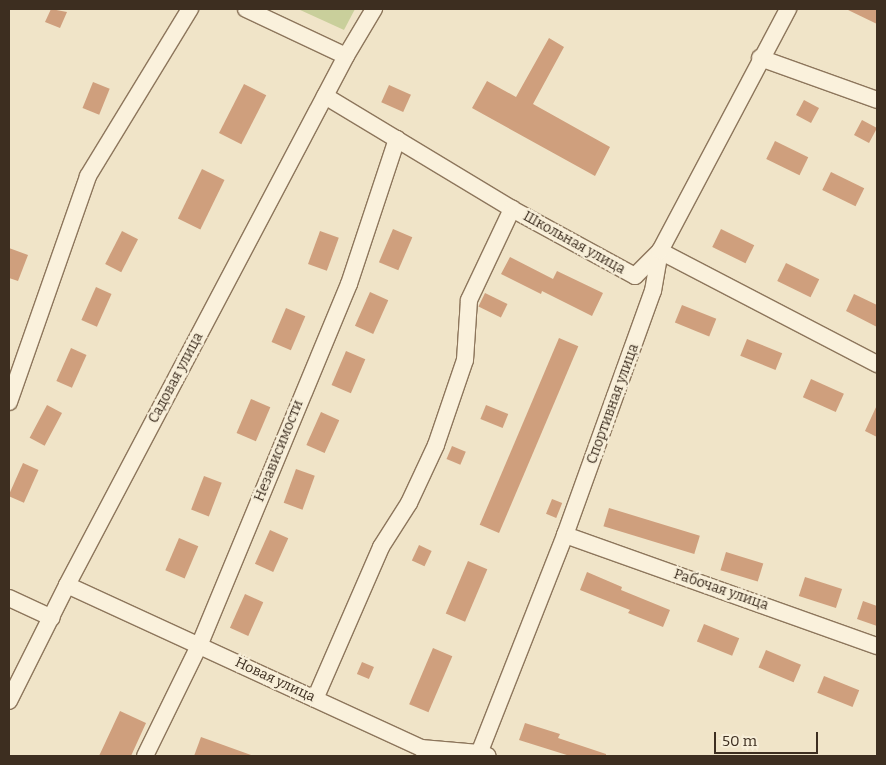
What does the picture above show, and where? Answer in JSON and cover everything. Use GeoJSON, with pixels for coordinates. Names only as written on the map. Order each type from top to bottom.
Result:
{"type":"FeatureCollection","features":[{"type":"Feature","properties":{"kind":"street"},"geometry":{"type":"LineString","coordinates":[[9,402],[88,176],[190,9]]}},
{"type":"Feature","properties":{"kind":"street"},"geometry":{"type":"LineString","coordinates":[[246,9],[278,15],[346,56]]}},
{"type":"Feature","properties":{"kind":"street","name":"Садовая улица"},"geometry":{"type":"LineString","coordinates":[[9,701],[67,585],[346,56],[374,9]]}},
{"type":"Feature","properties":{"kind":"street","name":"Спортивная улица"},"geometry":{"type":"LineString","coordinates":[[481,755],[565,535],[653,291],[660,251],[760,58],[788,9]]}},
{"type":"Feature","properties":{"kind":"street"},"geometry":{"type":"LineString","coordinates":[[760,58],[877,100]]}},
{"type":"Feature","properties":{"kind":"street","name":"Школьная улица"},"geometry":{"type":"LineString","coordinates":[[325,96],[512,209],[635,276],[660,251]]}},
{"type":"Feature","properties":{"kind":"street","name":"Независимости"},"geometry":{"type":"LineString","coordinates":[[146,756],[199,646],[349,284],[397,139]]}},
{"type":"Feature","properties":{"kind":"street"},"geometry":{"type":"LineString","coordinates":[[315,699],[381,547],[410,503],[436,445],[465,360],[470,300],[512,209]]}},
{"type":"Feature","properties":{"kind":"street"},"geometry":{"type":"LineString","coordinates":[[660,251],[877,364]]}},
{"type":"Feature","properties":{"kind":"street","name":"Рабочая улица"},"geometry":{"type":"LineString","coordinates":[[565,535],[877,646]]}},
{"type":"Feature","properties":{"kind":"street","name":"Новая улица"},"geometry":{"type":"LineString","coordinates":[[67,585],[421,748],[481,755]]}},
{"type":"Feature","properties":{"kind":"street"},"geometry":{"type":"LineString","coordinates":[[9,598],[52,618]]}},
{"type":"Feature","properties":{"kind":"green space"},"geometry":{"type":"Polygon","coordinates":[[[298,9],[355,9],[344,30],[298,9]]]}},
{"type":"Feature","properties":{"kind":"building"},"geometry":{"type":"Polygon","coordinates":[[[51,9],[67,12],[60,28],[45,22],[51,9]]]}},
{"type":"Feature","properties":{"kind":"building"},"geometry":{"type":"Polygon","coordinates":[[[846,9],[877,9],[877,24],[846,9]]]}},
{"type":"Feature","properties":{"kind":"building"},"geometry":{"type":"Polygon","coordinates":[[[549,38],[564,47],[533,104],[610,147],[595,176],[472,108],[487,81],[516,97],[549,38]]]}},
{"type":"Feature","properties":{"kind":"building"},"geometry":{"type":"Polygon","coordinates":[[[93,82],[110,89],[99,115],[83,108],[93,82]]]}},
{"type":"Feature","properties":{"kind":"building"},"geometry":{"type":"Polygon","coordinates":[[[244,84],[266,95],[241,144],[219,133],[244,84]]]}},
{"type":"Feature","properties":{"kind":"building"},"geometry":{"type":"Polygon","coordinates":[[[389,85],[411,95],[403,112],[381,102],[389,85]]]}},
{"type":"Feature","properties":{"kind":"building"},"geometry":{"type":"Polygon","coordinates":[[[804,100],[819,108],[811,123],[796,115],[804,100]]]}},
{"type":"Feature","properties":{"kind":"building"},"geometry":{"type":"Polygon","coordinates":[[[862,120],[877,128],[869,143],[854,135],[862,120]]]}},
{"type":"Feature","properties":{"kind":"building"},"geometry":{"type":"Polygon","coordinates":[[[775,141],[808,157],[799,175],[766,159],[775,141]]]}},
{"type":"Feature","properties":{"kind":"building"},"geometry":{"type":"Polygon","coordinates":[[[202,169],[224,180],[200,229],[178,218],[202,169]]]}},
{"type":"Feature","properties":{"kind":"building"},"geometry":{"type":"Polygon","coordinates":[[[831,172],[864,188],[855,206],[822,190],[831,172]]]}},
{"type":"Feature","properties":{"kind":"building"},"geometry":{"type":"Polygon","coordinates":[[[393,229],[412,237],[398,270],[379,262],[393,229]]]}},
{"type":"Feature","properties":{"kind":"building"},"geometry":{"type":"Polygon","coordinates":[[[721,229],[754,245],[745,263],[712,247],[721,229]]]}},
{"type":"Feature","properties":{"kind":"building"},"geometry":{"type":"Polygon","coordinates":[[[122,231],[138,239],[121,272],[105,264],[122,231]]]}},
{"type":"Feature","properties":{"kind":"building"},"geometry":{"type":"Polygon","coordinates":[[[320,231],[339,238],[327,271],[308,264],[320,231]]]}},
{"type":"Feature","properties":{"kind":"building"},"geometry":{"type":"Polygon","coordinates":[[[9,248],[28,255],[18,281],[9,278],[9,248]]]}},
{"type":"Feature","properties":{"kind":"building"},"geometry":{"type":"Polygon","coordinates":[[[510,257],[553,279],[557,271],[603,293],[592,316],[542,291],[541,294],[501,274],[510,257]]]}},
{"type":"Feature","properties":{"kind":"building"},"geometry":{"type":"Polygon","coordinates":[[[786,263],[819,279],[810,297],[777,281],[786,263]]]}},
{"type":"Feature","properties":{"kind":"building"},"geometry":{"type":"Polygon","coordinates":[[[96,287],[112,294],[97,327],[81,320],[96,287]]]}},
{"type":"Feature","properties":{"kind":"building"},"geometry":{"type":"Polygon","coordinates":[[[370,292],[388,300],[373,334],[355,326],[370,292]]]}},
{"type":"Feature","properties":{"kind":"building"},"geometry":{"type":"Polygon","coordinates":[[[485,293],[507,304],[501,317],[478,306],[485,293]]]}},
{"type":"Feature","properties":{"kind":"building"},"geometry":{"type":"Polygon","coordinates":[[[854,294],[877,305],[877,327],[846,311],[854,294]]]}},
{"type":"Feature","properties":{"kind":"building"},"geometry":{"type":"Polygon","coordinates":[[[682,305],[716,319],[709,336],[675,323],[682,305]]]}},
{"type":"Feature","properties":{"kind":"building"},"geometry":{"type":"Polygon","coordinates":[[[286,308],[305,316],[291,350],[272,342],[286,308]]]}},
{"type":"Feature","properties":{"kind":"building"},"geometry":{"type":"Polygon","coordinates":[[[559,338],[578,346],[499,533],[480,525],[559,338]]]}},
{"type":"Feature","properties":{"kind":"building"},"geometry":{"type":"Polygon","coordinates":[[[747,339],[782,353],[775,370],[740,356],[747,339]]]}},
{"type":"Feature","properties":{"kind":"building"},"geometry":{"type":"Polygon","coordinates":[[[71,348],[87,355],[72,388],[56,381],[71,348]]]}},
{"type":"Feature","properties":{"kind":"building"},"geometry":{"type":"Polygon","coordinates":[[[346,351],[365,359],[351,393],[332,385],[346,351]]]}},
{"type":"Feature","properties":{"kind":"building"},"geometry":{"type":"Polygon","coordinates":[[[811,379],[844,394],[836,412],[803,397],[811,379]]]}},
{"type":"Feature","properties":{"kind":"building"},"geometry":{"type":"Polygon","coordinates":[[[251,399],[270,407],[256,441],[237,433],[251,399]]]}},
{"type":"Feature","properties":{"kind":"building"},"geometry":{"type":"Polygon","coordinates":[[[47,405],[62,413],[45,446],[30,438],[47,405]]]}},
{"type":"Feature","properties":{"kind":"building"},"geometry":{"type":"Polygon","coordinates":[[[486,405],[508,414],[503,428],[480,419],[486,405]]]}},
{"type":"Feature","properties":{"kind":"building"},"geometry":{"type":"Polygon","coordinates":[[[877,405],[877,437],[865,431],[877,405]]]}},
{"type":"Feature","properties":{"kind":"building"},"geometry":{"type":"Polygon","coordinates":[[[321,412],[339,420],[325,453],[306,445],[321,412]]]}},
{"type":"Feature","properties":{"kind":"building"},"geometry":{"type":"Polygon","coordinates":[[[452,446],[466,452],[460,465],[447,459],[452,446]]]}},
{"type":"Feature","properties":{"kind":"building"},"geometry":{"type":"Polygon","coordinates":[[[23,463],[39,470],[24,503],[9,496],[23,463]]]}},
{"type":"Feature","properties":{"kind":"building"},"geometry":{"type":"Polygon","coordinates":[[[296,469],[315,476],[302,510],[284,503],[296,469]]]}},
{"type":"Feature","properties":{"kind":"building"},"geometry":{"type":"Polygon","coordinates":[[[204,476],[222,483],[209,516],[191,510],[204,476]]]}},
{"type":"Feature","properties":{"kind":"building"},"geometry":{"type":"Polygon","coordinates":[[[552,499],[562,503],[556,518],[546,514],[552,499]]]}},
{"type":"Feature","properties":{"kind":"building"},"geometry":{"type":"Polygon","coordinates":[[[609,508],[700,536],[694,554],[603,526],[609,508]]]}},
{"type":"Feature","properties":{"kind":"building"},"geometry":{"type":"Polygon","coordinates":[[[270,530],[288,538],[273,572],[255,564],[270,530]]]}},
{"type":"Feature","properties":{"kind":"building"},"geometry":{"type":"Polygon","coordinates":[[[179,538],[198,546],[185,578],[165,570],[179,538]]]}},
{"type":"Feature","properties":{"kind":"building"},"geometry":{"type":"Polygon","coordinates":[[[419,545],[432,551],[425,566],[412,560],[419,545]]]}},
{"type":"Feature","properties":{"kind":"building"},"geometry":{"type":"Polygon","coordinates":[[[726,552],[763,563],[758,582],[720,570],[726,552]]]}},
{"type":"Feature","properties":{"kind":"building"},"geometry":{"type":"Polygon","coordinates":[[[468,561],[487,569],[465,622],[446,613],[468,561]]]}},
{"type":"Feature","properties":{"kind":"building"},"geometry":{"type":"Polygon","coordinates":[[[587,572],[622,587],[621,590],[670,610],[663,627],[628,613],[630,610],[580,590],[587,572]]]}},
{"type":"Feature","properties":{"kind":"building"},"geometry":{"type":"Polygon","coordinates":[[[805,577],[842,589],[836,608],[799,596],[805,577]]]}},
{"type":"Feature","properties":{"kind":"building"},"geometry":{"type":"Polygon","coordinates":[[[245,594],[263,602],[248,636],[230,628],[245,594]]]}},
{"type":"Feature","properties":{"kind":"building"},"geometry":{"type":"Polygon","coordinates":[[[863,601],[877,606],[877,626],[857,619],[863,601]]]}},
{"type":"Feature","properties":{"kind":"building"},"geometry":{"type":"Polygon","coordinates":[[[704,624],[739,638],[732,656],[697,642],[704,624]]]}},
{"type":"Feature","properties":{"kind":"building"},"geometry":{"type":"Polygon","coordinates":[[[433,648],[452,656],[428,712],[409,704],[433,648]]]}},
{"type":"Feature","properties":{"kind":"building"},"geometry":{"type":"Polygon","coordinates":[[[766,650],[801,665],[794,682],[759,667],[766,650]]]}},
{"type":"Feature","properties":{"kind":"building"},"geometry":{"type":"Polygon","coordinates":[[[362,662],[374,667],[369,679],[357,674],[362,662]]]}},
{"type":"Feature","properties":{"kind":"building"},"geometry":{"type":"Polygon","coordinates":[[[824,676],[859,690],[852,707],[817,693],[824,676]]]}},
{"type":"Feature","properties":{"kind":"building"},"geometry":{"type":"Polygon","coordinates":[[[120,711],[146,723],[131,756],[99,756],[120,711]]]}},
{"type":"Feature","properties":{"kind":"building"},"geometry":{"type":"Polygon","coordinates":[[[525,723],[560,734],[558,738],[606,754],[606,756],[570,756],[519,740],[525,723]]]}},
{"type":"Feature","properties":{"kind":"building"},"geometry":{"type":"Polygon","coordinates":[[[201,737],[251,755],[251,756],[194,756],[201,737]]]}}]}
